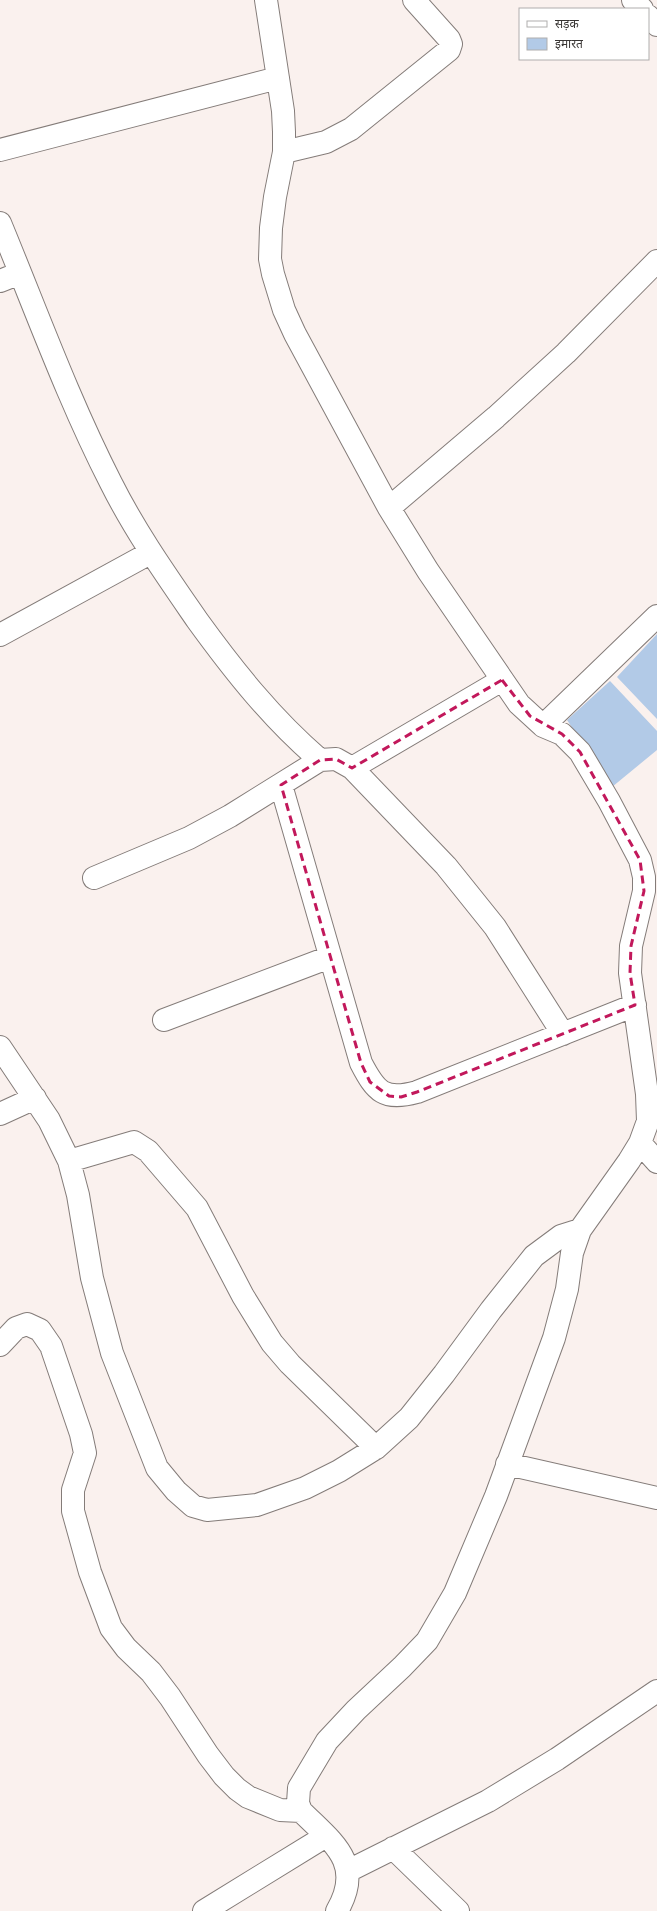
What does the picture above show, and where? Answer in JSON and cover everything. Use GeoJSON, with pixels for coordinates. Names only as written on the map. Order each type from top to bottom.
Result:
{"type":"FeatureCollection","features":[{"type":"Feature","properties":{"kind":"street"},"geometry":{"type":"LineString","coordinates":[[266,0],[283,111],[284,152],[275,197],[270,243],[273,274],[284,310],[295,334],[390,508],[428,572],[519,704],[544,726],[562,734],[580,752],[631,840],[650,863],[644,877],[644,891],[631,946],[630,973],[652,1092],[648,1121],[640,1143],[580,1230],[572,1252],[567,1289],[554,1338],[507,1464],[454,1593],[427,1641],[402,1667],[356,1710],[327,1741],[299,1788],[298,1803],[301,1811],[326,1836],[343,1856],[348,1871],[347,1888],[337,1911]]}},
{"type":"Feature","properties":{"kind":"street"},"geometry":{"type":"LineString","coordinates":[[284,152],[326,142],[351,129],[449,50],[451,44],[450,39],[414,0]]}},
{"type":"Feature","properties":{"kind":"street"},"geometry":{"type":"LineString","coordinates":[[633,0],[641,8]]}},
{"type":"Feature","properties":{"kind":"street"},"geometry":{"type":"LineString","coordinates":[[649,17],[657,25]]}},
{"type":"Feature","properties":{"kind":"street"},"geometry":{"type":"LineString","coordinates":[[0,150],[278,78]]}},
{"type":"Feature","properties":{"kind":"street"},"geometry":{"type":"LineString","coordinates":[[0,223],[67,388],[111,483],[150,553],[228,663],[268,711],[294,738],[320,760]]}},
{"type":"Feature","properties":{"kind":"street"},"geometry":{"type":"LineString","coordinates":[[390,508],[496,417],[566,353],[657,261]]}},
{"type":"Feature","properties":{"kind":"street"},"geometry":{"type":"LineString","coordinates":[[0,281],[20,273]]}},
{"type":"Feature","properties":{"kind":"street"},"geometry":{"type":"LineString","coordinates":[[0,635],[150,553]]}},
{"type":"Feature","properties":{"kind":"street"},"geometry":{"type":"LineString","coordinates":[[544,726],[657,616]]}},
{"type":"Feature","properties":{"kind":"street"},"geometry":{"type":"LineString","coordinates":[[352,768],[502,680]]}},
{"type":"Feature","properties":{"kind":"street"},"geometry":{"type":"LineString","coordinates":[[94,878],[189,838],[230,816],[320,760],[336,759],[352,768],[446,866],[495,927],[563,1034]]}},
{"type":"Feature","properties":{"kind":"street"},"geometry":{"type":"LineString","coordinates":[[281,785],[361,1064],[370,1082],[389,1096],[401,1097],[417,1092],[635,1005]]}},
{"type":"Feature","properties":{"kind":"street"},"geometry":{"type":"LineString","coordinates":[[164,1020],[330,957]]}},
{"type":"Feature","properties":{"kind":"street"},"geometry":{"type":"LineString","coordinates":[[0,1047],[35,1098],[69,1161],[78,1195],[92,1278],[112,1353],[157,1468],[176,1491],[193,1506],[207,1510],[257,1505],[305,1488],[339,1471],[376,1448],[409,1418],[534,1256],[561,1236],[580,1230]]}},
{"type":"Feature","properties":{"kind":"street"},"geometry":{"type":"LineString","coordinates":[[0,1114],[35,1098]]}},
{"type":"Feature","properties":{"kind":"street"},"geometry":{"type":"LineString","coordinates":[[69,1161],[134,1142],[148,1150],[197,1208],[243,1296],[272,1343],[290,1364],[376,1448]]}},
{"type":"Feature","properties":{"kind":"street"},"geometry":{"type":"LineString","coordinates":[[640,1143],[657,1162]]}},
{"type":"Feature","properties":{"kind":"street"},"geometry":{"type":"LineString","coordinates":[[0,1345],[16,1328],[27,1324],[40,1330],[51,1346],[81,1434],[85,1453],[74,1490],[73,1510],[90,1572],[111,1628],[126,1648],[151,1672],[170,1697],[208,1755],[237,1789],[248,1797],[280,1810],[301,1811]]}},
{"type":"Feature","properties":{"kind":"street"},"geometry":{"type":"LineString","coordinates":[[507,1464],[657,1498]]}},
{"type":"Feature","properties":{"kind":"street"},"geometry":{"type":"LineString","coordinates":[[348,1871],[488,1801],[557,1759],[657,1691]]}},
{"type":"Feature","properties":{"kind":"street"},"geometry":{"type":"LineString","coordinates":[[204,1911],[326,1836]]}},
{"type":"Feature","properties":{"kind":"street"},"geometry":{"type":"LineString","coordinates":[[393,1848],[458,1911]]}},
{"type":"Feature","properties":{"kind":"highlighted area"},"geometry":{"type":"Polygon","coordinates":[[[502,680],[530,716],[562,734],[580,752],[640,860],[644,891],[631,946],[630,973],[635,1005],[417,1092],[401,1097],[389,1096],[370,1082],[361,1063],[281,785],[320,760],[336,759],[352,768],[502,680]]]}},
{"type":"Feature","properties":{"kind":"building"},"geometry":{"type":"Polygon","coordinates":[[[657,634],[657,719],[617,677],[657,634]]]}},
{"type":"Feature","properties":{"kind":"building"},"geometry":{"type":"Polygon","coordinates":[[[610,681],[657,731],[657,750],[612,787],[567,720],[610,681]]]}}]}
